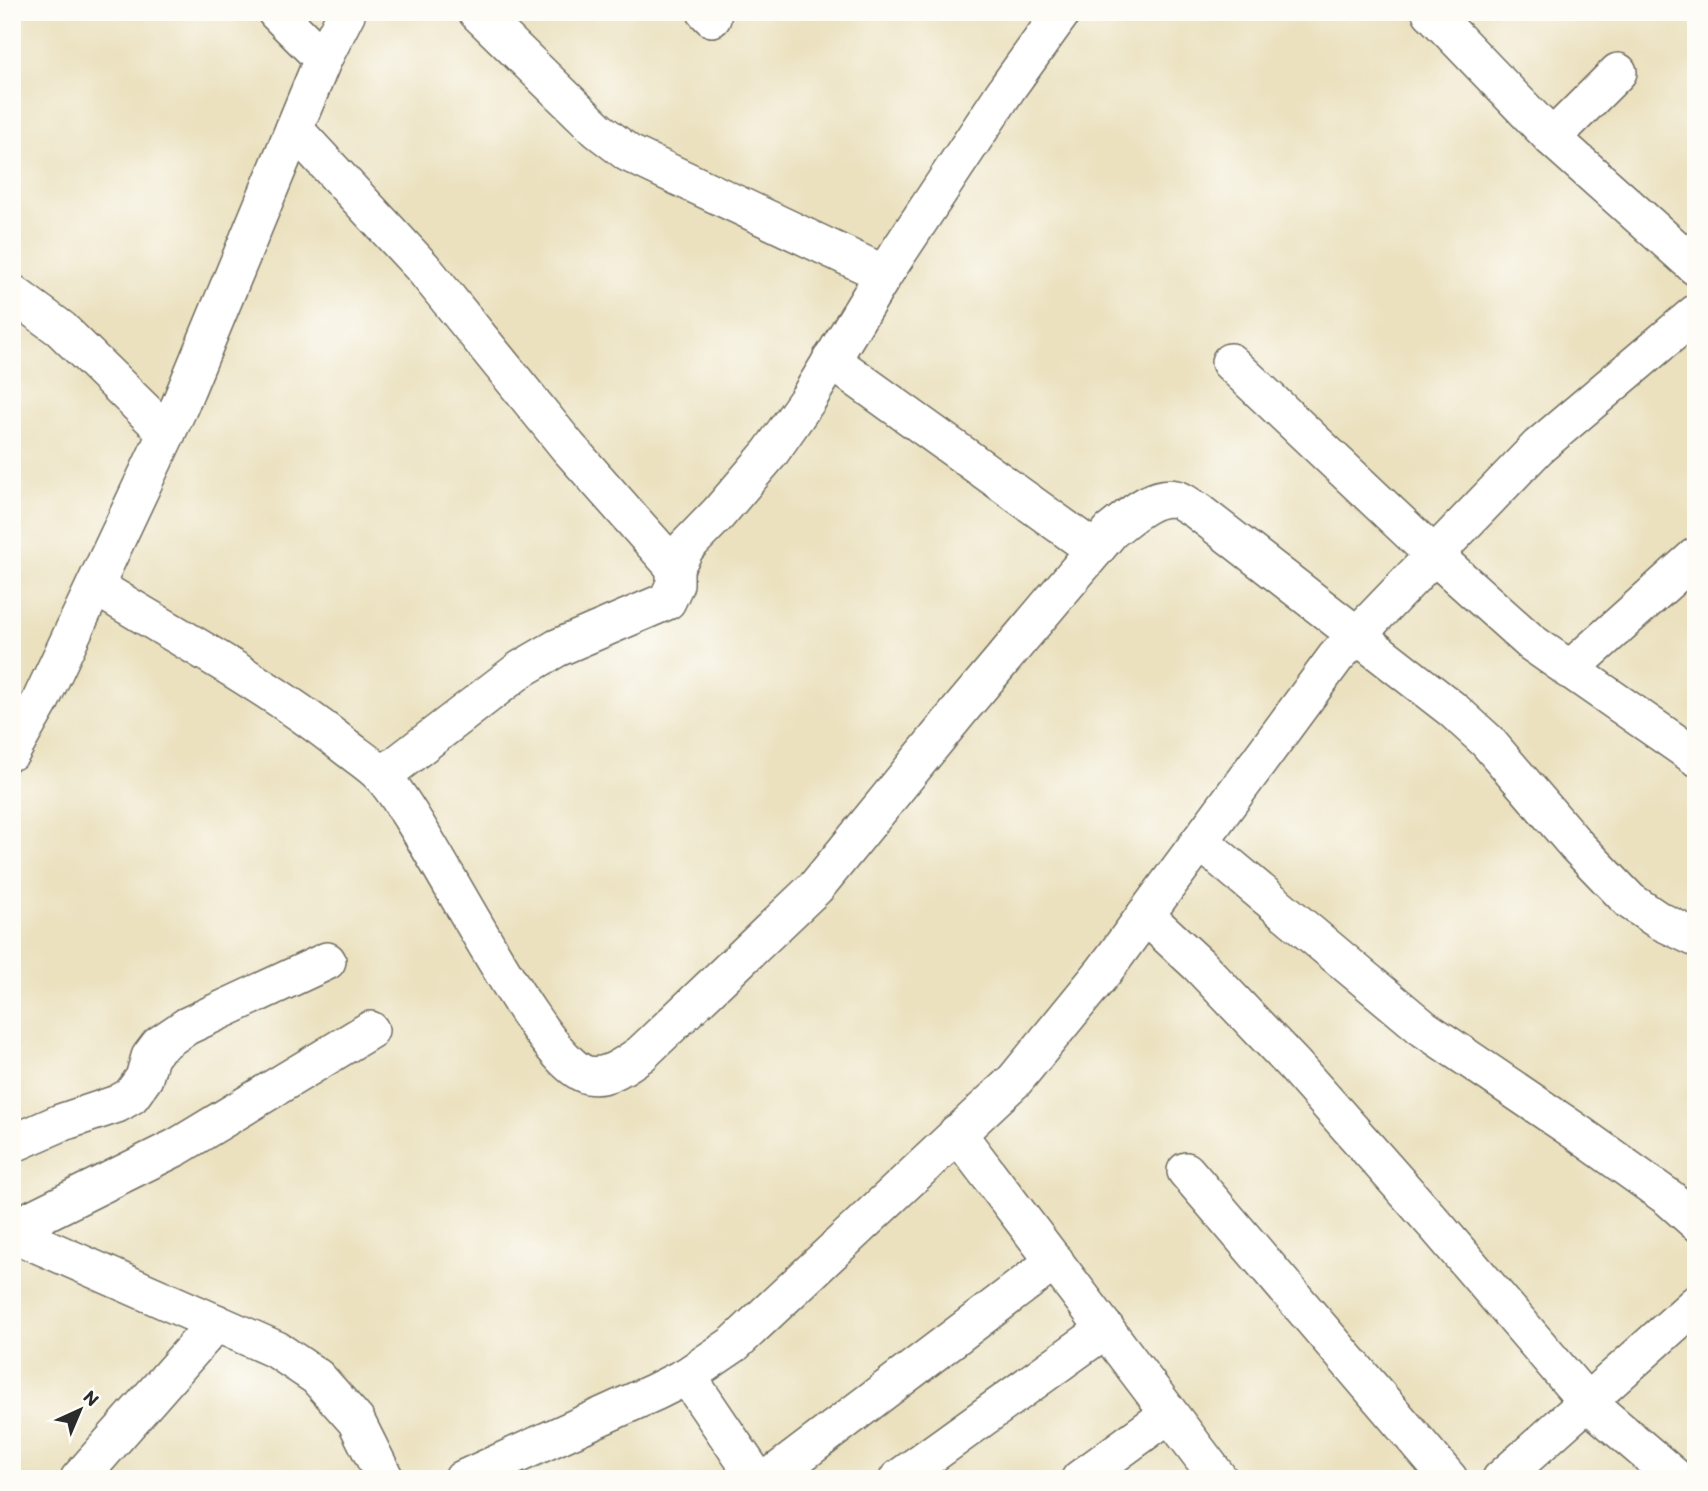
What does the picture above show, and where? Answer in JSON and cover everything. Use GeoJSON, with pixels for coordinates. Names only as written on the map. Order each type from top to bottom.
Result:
{"type":"FeatureCollection","features":[{"type":"Feature","properties":{"kind":"street"},"geometry":{"type":"LineString","coordinates":[[276,12],[323,59]]}},
{"type":"Feature","properties":{"kind":"street"},"geometry":{"type":"LineString","coordinates":[[12,751],[40,702],[167,433],[323,59],[347,12]]}},
{"type":"Feature","properties":{"kind":"street"},"geometry":{"type":"LineString","coordinates":[[477,12],[598,130],[628,153],[884,274]]}},
{"type":"Feature","properties":{"kind":"street"},"geometry":{"type":"LineString","coordinates":[[382,776],[521,669],[557,648],[667,601],[675,584],[675,568],[686,547],[770,453],[808,399],[884,274],[1008,87],[1062,12]]}},
{"type":"Feature","properties":{"kind":"street"},"geometry":{"type":"LineString","coordinates":[[1431,12],[1552,138],[1696,267]]}},
{"type":"Feature","properties":{"kind":"street"},"geometry":{"type":"LineString","coordinates":[[1552,138],[1618,72]]}},
{"type":"Feature","properties":{"kind":"street"},"geometry":{"type":"LineString","coordinates":[[294,129],[423,268],[568,447],[675,568]]}},
{"type":"Feature","properties":{"kind":"street"},"geometry":{"type":"LineString","coordinates":[[12,293],[61,329],[167,433]]}},
{"type":"Feature","properties":{"kind":"street"},"geometry":{"type":"LineString","coordinates":[[463,1479],[687,1376],[734,1344],[1014,1080],[1104,971],[1336,657],[1538,447],[1696,313]]}},
{"type":"Feature","properties":{"kind":"street"},"geometry":{"type":"LineString","coordinates":[[831,360],[1095,550]]}},
{"type":"Feature","properties":{"kind":"street"},"geometry":{"type":"LineString","coordinates":[[1230,362],[1434,555],[1532,643],[1696,757]]}},
{"type":"Feature","properties":{"kind":"street"},"geometry":{"type":"LineString","coordinates":[[95,586],[305,715],[382,776],[402,802],[487,945],[554,1050],[571,1066],[588,1075],[613,1073],[641,1054],[816,887],[1111,531],[1141,508],[1158,500],[1176,499],[1196,510],[1453,710],[1487,741],[1576,845],[1630,901],[1658,920],[1696,938]]}},
{"type":"Feature","properties":{"kind":"street"},"geometry":{"type":"LineString","coordinates":[[1569,670],[1696,556]]}},
{"type":"Feature","properties":{"kind":"street"},"geometry":{"type":"LineString","coordinates":[[1200,841],[1423,1028],[1617,1161],[1669,1198],[1696,1222]]}},
{"type":"Feature","properties":{"kind":"street"},"geometry":{"type":"LineString","coordinates":[[1145,915],[1199,965],[1294,1065],[1439,1228],[1587,1402],[1677,1479]]}},
{"type":"Feature","properties":{"kind":"street"},"geometry":{"type":"LineString","coordinates":[[12,1144],[60,1123],[117,1104],[131,1096],[144,1079],[150,1057],[159,1045],[187,1026],[327,961]]}},
{"type":"Feature","properties":{"kind":"street"},"geometry":{"type":"LineString","coordinates":[[12,1231],[177,1147],[370,1030]]}},
{"type":"Feature","properties":{"kind":"street"},"geometry":{"type":"LineString","coordinates":[[957,1133],[1219,1479]]}},
{"type":"Feature","properties":{"kind":"street"},"geometry":{"type":"LineString","coordinates":[[1186,1171],[1449,1479]]}},
{"type":"Feature","properties":{"kind":"street"},"geometry":{"type":"LineString","coordinates":[[12,1231],[277,1350],[317,1377],[356,1421],[385,1479]]}},
{"type":"Feature","properties":{"kind":"street"},"geometry":{"type":"LineString","coordinates":[[768,1479],[1055,1261]]}},
{"type":"Feature","properties":{"kind":"street"},"geometry":{"type":"LineString","coordinates":[[1501,1479],[1696,1304]]}},
{"type":"Feature","properties":{"kind":"street"},"geometry":{"type":"LineString","coordinates":[[79,1479],[216,1323]]}},
{"type":"Feature","properties":{"kind":"street"},"geometry":{"type":"LineString","coordinates":[[898,1479],[1106,1329]]}},
{"type":"Feature","properties":{"kind":"street"},"geometry":{"type":"LineString","coordinates":[[687,1376],[757,1479]]}},
{"type":"Feature","properties":{"kind":"street"},"geometry":{"type":"LineString","coordinates":[[1080,1479],[1169,1414]]}}]}
